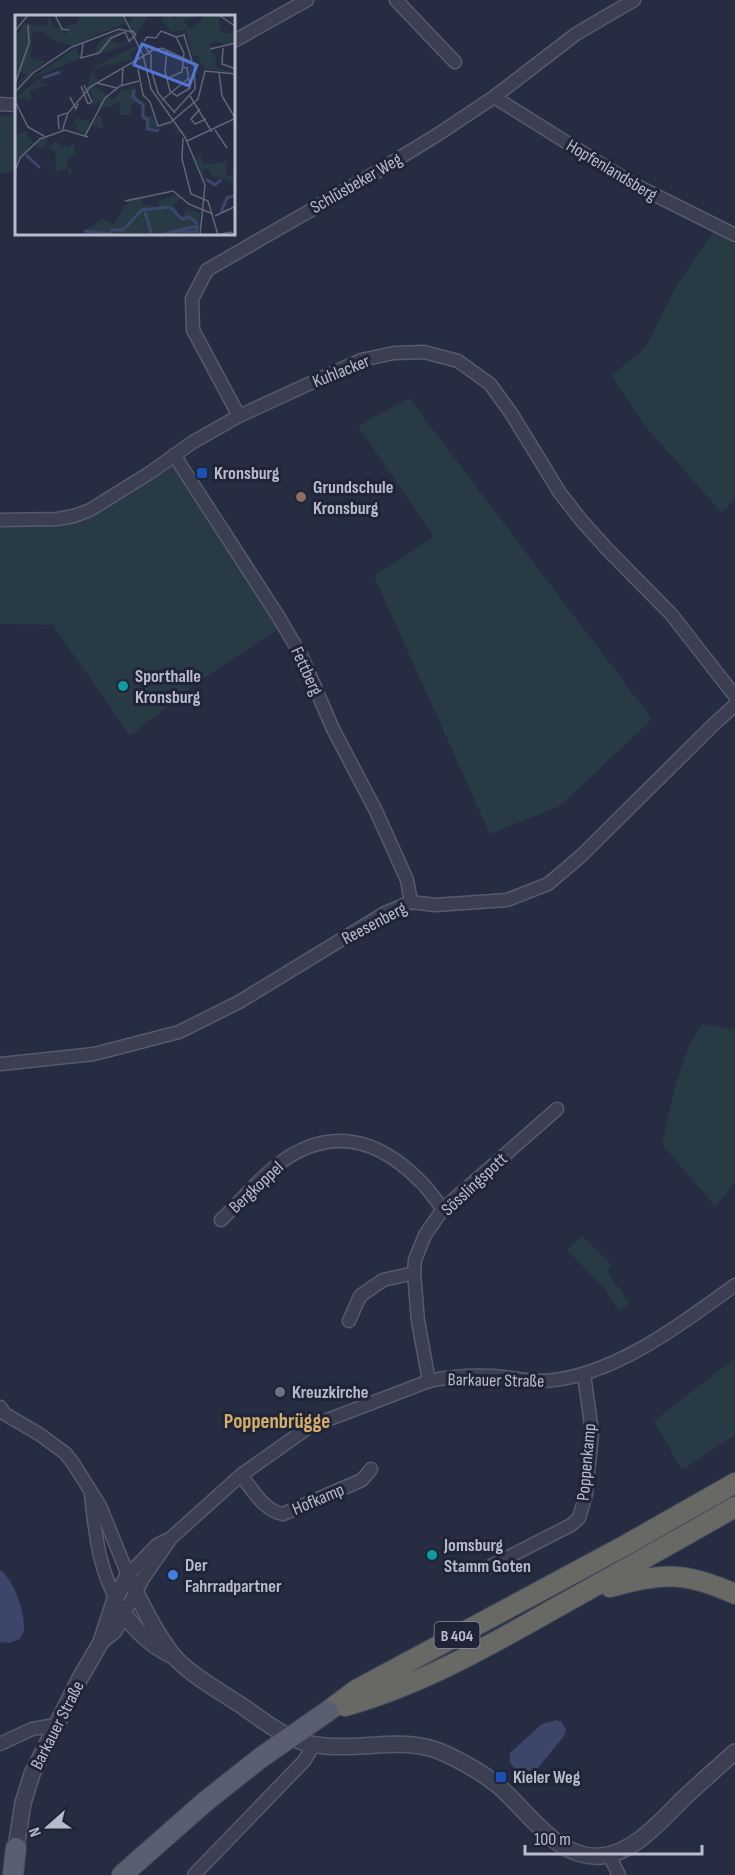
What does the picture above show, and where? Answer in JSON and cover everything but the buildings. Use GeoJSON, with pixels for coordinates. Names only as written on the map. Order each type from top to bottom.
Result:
{"type":"FeatureCollection","features":[{"type":"Feature","properties":{"kind":"highway","name":"B 404"},"geometry":{"type":"LineString","coordinates":[[328,1711],[356,1690],[624,1546],[735,1483]]}},
{"type":"Feature","properties":{"kind":"highway","name":"B 404"},"geometry":{"type":"LineString","coordinates":[[328,1711],[392,1690],[507,1636],[735,1507]]}},
{"type":"Feature","properties":{"kind":"highway"},"geometry":{"type":"LineString","coordinates":[[579,1596],[636,1580],[666,1575],[699,1580],[735,1594]]}},
{"type":"Feature","properties":{"kind":"main road","name":"B 404"},"geometry":{"type":"LineString","coordinates":[[122,1875],[206,1801],[259,1759],[328,1711]]}},
{"type":"Feature","properties":{"kind":"main road"},"geometry":{"type":"LineString","coordinates":[[13,1875],[16,1848]]}},
{"type":"Feature","properties":{"kind":"street"},"geometry":{"type":"LineString","coordinates":[[236,40],[307,0]]}},
{"type":"Feature","properties":{"kind":"street"},"geometry":{"type":"LineString","coordinates":[[396,0],[455,62]]}},
{"type":"Feature","properties":{"kind":"street","name":"Schlüsbeker Weg"},"geometry":{"type":"LineString","coordinates":[[239,416],[193,330],[192,299],[207,270],[437,135],[494,97],[576,34],[634,0]]}},
{"type":"Feature","properties":{"kind":"street","name":"Hopfenlandsberg"},"geometry":{"type":"LineString","coordinates":[[494,97],[633,184],[735,235]]}},
{"type":"Feature","properties":{"kind":"street"},"geometry":{"type":"LineString","coordinates":[[0,104],[15,105]]}},
{"type":"Feature","properties":{"kind":"street","name":"Kuhlacker"},"geometry":{"type":"LineString","coordinates":[[0,520],[57,519],[90,510],[193,442],[239,416],[361,360],[394,353],[424,352],[458,361],[490,384],[512,413],[560,493],[581,520],[671,614],[735,696]]}},
{"type":"Feature","properties":{"kind":"street","name":"Fettberg"},"geometry":{"type":"LineString","coordinates":[[174,456],[302,657],[333,729],[394,850],[407,880],[411,902]]}},
{"type":"Feature","properties":{"kind":"street","name":"Reesenberg"},"geometry":{"type":"LineString","coordinates":[[0,1064],[94,1054],[179,1032],[239,1002],[385,913],[411,902],[435,905],[507,900],[548,884],[581,856],[712,725],[735,705]]}},
{"type":"Feature","properties":{"kind":"street","name":"Sösslingspott"},"geometry":{"type":"LineString","coordinates":[[429,1381],[418,1321],[414,1273],[415,1260],[425,1235],[443,1209],[556,1109]]}},
{"type":"Feature","properties":{"kind":"street","name":"Bergkoppel"},"geometry":{"type":"LineString","coordinates":[[221,1220],[276,1166],[295,1153],[322,1143],[347,1140],[368,1146],[393,1158],[421,1181],[443,1209]]}},
{"type":"Feature","properties":{"kind":"street"},"geometry":{"type":"LineString","coordinates":[[349,1321],[360,1296],[383,1281],[414,1273]]}},
{"type":"Feature","properties":{"kind":"street","name":"Barkauer Straße"},"geometry":{"type":"LineString","coordinates":[[16,1848],[26,1790],[56,1725],[101,1641],[115,1599],[128,1575],[158,1545],[171,1538],[241,1475],[309,1427],[429,1381],[449,1377],[481,1376],[543,1381],[584,1374],[618,1361],[666,1333],[735,1285]]}},
{"type":"Feature","properties":{"kind":"street","name":"Poppenkamp"},"geometry":{"type":"LineString","coordinates":[[489,1567],[571,1525],[579,1518],[586,1494],[592,1432],[584,1374]]}},
{"type":"Feature","properties":{"kind":"street"},"geometry":{"type":"LineString","coordinates":[[0,1407],[5,1414],[65,1453],[100,1506],[136,1592],[161,1638],[174,1656]]}},
{"type":"Feature","properties":{"kind":"street","name":"Hofkamp"},"geometry":{"type":"LineString","coordinates":[[241,1475],[264,1504],[274,1513],[283,1514],[362,1480],[371,1469]]}},
{"type":"Feature","properties":{"kind":"street"},"geometry":{"type":"LineString","coordinates":[[90,1491],[96,1546],[101,1565],[124,1614],[154,1646],[174,1656],[208,1683],[286,1736],[314,1745],[405,1743],[439,1751],[470,1767],[496,1785],[554,1839],[568,1849],[595,1857],[624,1849],[650,1831],[735,1752]]}},
{"type":"Feature","properties":{"kind":"street","name":"Barkauer Straße"},"geometry":{"type":"LineString","coordinates":[[101,1641],[114,1631],[171,1538]]}},
{"type":"Feature","properties":{"kind":"street"},"geometry":{"type":"LineString","coordinates":[[0,1744],[32,1729],[56,1725]]}},
{"type":"Feature","properties":{"kind":"street"},"geometry":{"type":"LineString","coordinates":[[195,1875],[304,1761],[314,1745]]}},
{"type":"Feature","properties":{"kind":"street"},"geometry":{"type":"LineString","coordinates":[[609,1855],[618,1875]]}},
{"type":"Feature","properties":{"kind":"shaded area"},"geometry":{"type":"Polygon","coordinates":[[[15,115],[15,170],[0,174],[0,117],[15,115]]]}},
{"type":"Feature","properties":{"kind":"shaded area"},"geometry":{"type":"Polygon","coordinates":[[[713,233],[735,244],[735,501],[721,512],[645,426],[612,375],[646,347],[676,286],[713,233]]]}},
{"type":"Feature","properties":{"kind":"shaded area"},"geometry":{"type":"Polygon","coordinates":[[[409,398],[652,719],[560,806],[490,834],[374,576],[434,537],[358,426],[409,398]]]}},
{"type":"Feature","properties":{"kind":"shaded area"},"geometry":{"type":"Polygon","coordinates":[[[172,464],[279,629],[201,680],[130,736],[53,625],[0,624],[0,527],[59,524],[172,464]]]}},
{"type":"Feature","properties":{"kind":"shaded area"},"geometry":{"type":"Polygon","coordinates":[[[702,1024],[735,1029],[735,1183],[715,1206],[662,1144],[674,1091],[687,1050],[702,1024]]]}},
{"type":"Feature","properties":{"kind":"shaded area"},"geometry":{"type":"Polygon","coordinates":[[[582,1236],[611,1264],[607,1271],[629,1303],[620,1312],[604,1288],[567,1250],[582,1236]]]}},
{"type":"Feature","properties":{"kind":"shaded area"},"geometry":{"type":"Polygon","coordinates":[[[735,1358],[735,1435],[682,1470],[654,1421],[735,1358]]]}},
{"type":"Feature","properties":{"kind":"water"},"geometry":{"type":"Polygon","coordinates":[[[0,1570],[13,1587],[24,1619],[24,1629],[20,1639],[9,1643],[0,1642],[0,1570]]]}},
{"type":"Feature","properties":{"kind":"water"},"geometry":{"type":"Polygon","coordinates":[[[557,1720],[562,1722],[566,1730],[564,1736],[528,1780],[520,1776],[510,1762],[510,1753],[542,1724],[557,1720]]]}},
{"type":"Feature","properties":{"kind":"place","name":"Kronsburg"},"geometry":{"type":"Point","coordinates":[202,473]}},
{"type":"Feature","properties":{"kind":"place","name":"Grundschule Kronsburg"},"geometry":{"type":"Point","coordinates":[301,497]}},
{"type":"Feature","properties":{"kind":"place","name":"Sporthalle Kronsburg"},"geometry":{"type":"Point","coordinates":[123,686]}},
{"type":"Feature","properties":{"kind":"place","name":"Kreuzkirche"},"geometry":{"type":"Point","coordinates":[280,1392]}},
{"type":"Feature","properties":{"kind":"place","name":"Jomsburg Stamm Goten"},"geometry":{"type":"Point","coordinates":[432,1555]}},
{"type":"Feature","properties":{"kind":"place","name":"Der Fahrradpartner"},"geometry":{"type":"Point","coordinates":[173,1575]}},
{"type":"Feature","properties":{"kind":"place","name":"Kieler Weg"},"geometry":{"type":"Point","coordinates":[501,1777]}},
{"type":"Feature","properties":{"kind":"district","name":"Poppenbrügge"},"geometry":{"type":"Point","coordinates":[277,1421]}}]}
